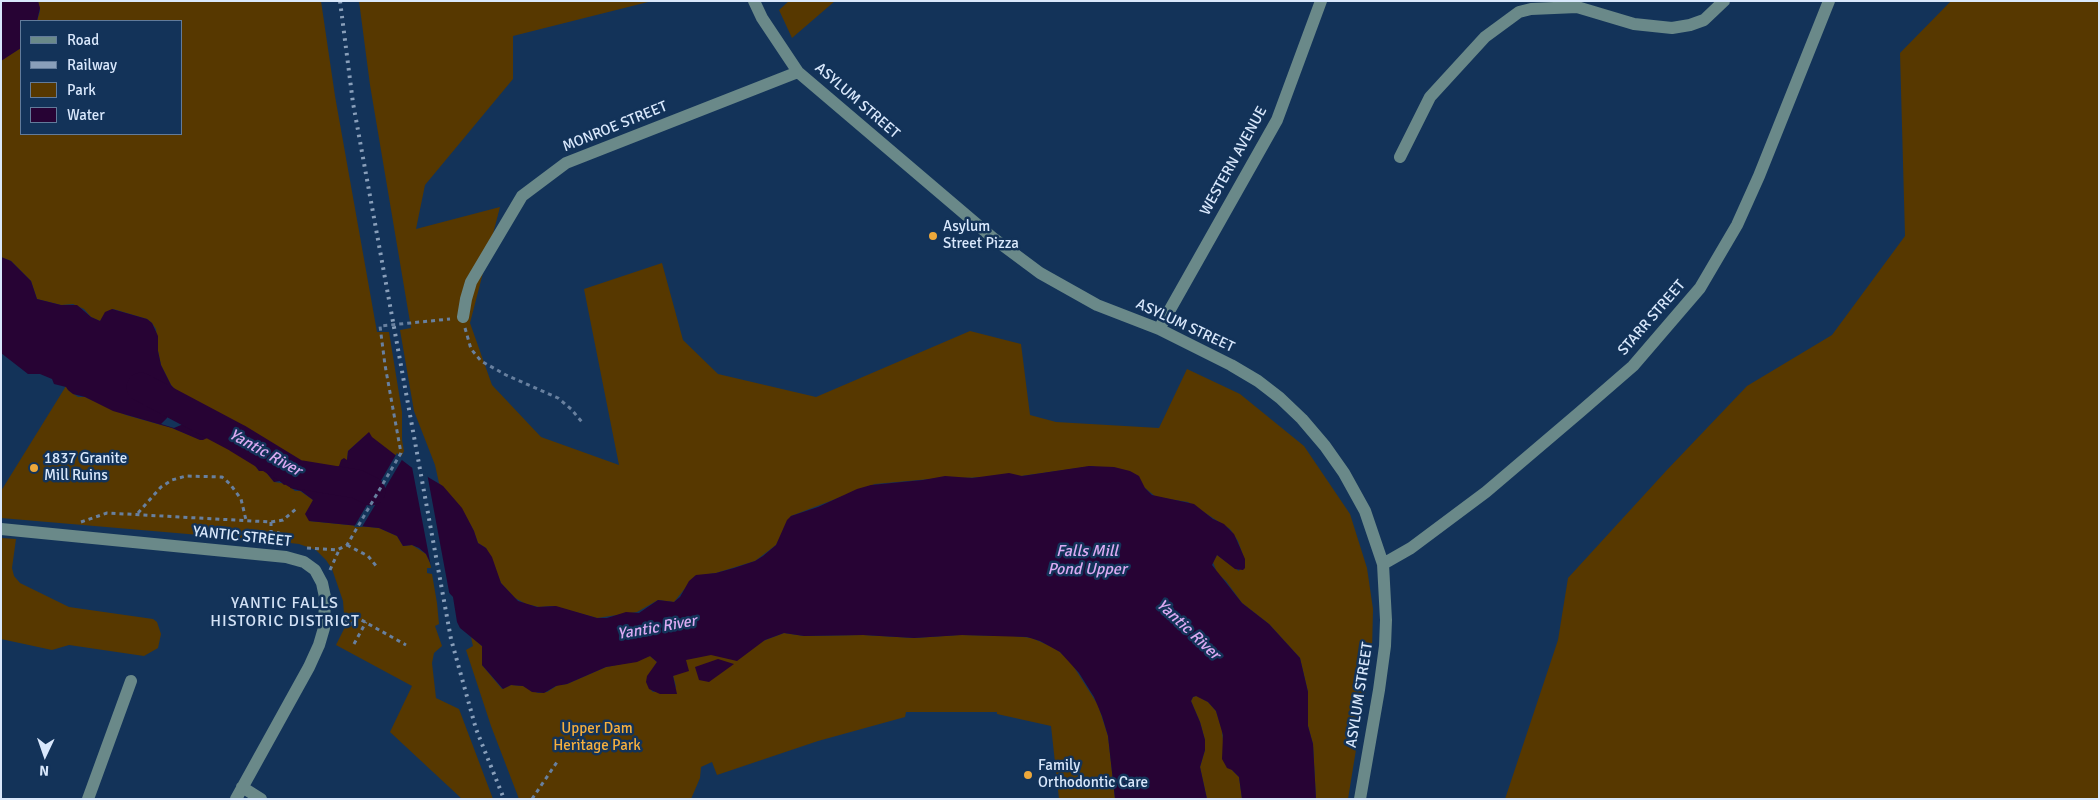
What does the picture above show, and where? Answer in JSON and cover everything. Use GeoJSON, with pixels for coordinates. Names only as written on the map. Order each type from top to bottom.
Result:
{"type":"FeatureCollection","features":[{"type":"Feature","properties":{"kind":"street","name":"ASYLUM STREET"},"geometry":{"type":"LineString","coordinates":[[754,1],[762,18],[798,72],[993,238],[1040,273],[1097,305],[1159,329],[1231,365],[1258,381],[1280,398],[1302,419],[1325,446],[1344,473],[1365,511],[1383,564],[1386,620],[1385,646],[1360,799]]}},
{"type":"Feature","properties":{"kind":"street","name":"WESTERN AVENUE"},"geometry":{"type":"LineString","coordinates":[[1159,329],[1277,120],[1320,1]]}},
{"type":"Feature","properties":{"kind":"street"},"geometry":{"type":"LineString","coordinates":[[1400,157],[1430,97],[1485,37],[1519,12],[1531,8],[1578,7],[1634,24],[1672,28],[1704,20],[1724,1]]}},
{"type":"Feature","properties":{"kind":"street","name":"STARR STREET"},"geometry":{"type":"LineString","coordinates":[[1383,564],[1411,548],[1486,492],[1633,366],[1700,288],[1737,225],[1759,176],[1829,1]]}},
{"type":"Feature","properties":{"kind":"street","name":"MONROE STREET"},"geometry":{"type":"LineString","coordinates":[[463,318],[471,282],[522,196],[566,164],[798,72]]}},
{"type":"Feature","properties":{"kind":"street","name":"YANTIC STREET"},"geometry":{"type":"LineString","coordinates":[[1,529],[286,558],[304,562],[314,570],[322,583],[326,603],[324,628],[319,645],[309,667],[236,799]]}},
{"type":"Feature","properties":{"kind":"street"},"geometry":{"type":"LineString","coordinates":[[88,799],[131,681]]}},
{"type":"Feature","properties":{"kind":"street"},"geometry":{"type":"LineString","coordinates":[[242,787],[261,799]]}},
{"type":"Feature","properties":{"kind":"path"},"geometry":{"type":"LineString","coordinates":[[329,571],[339,550],[348,544],[401,454],[380,326],[463,318],[471,349],[482,361],[506,375],[558,398],[572,409],[582,422]]}},
{"type":"Feature","properties":{"kind":"path"},"geometry":{"type":"LineString","coordinates":[[138,514],[161,487],[172,480],[186,476],[222,477],[241,498],[246,520]]}},
{"type":"Feature","properties":{"kind":"path"},"geometry":{"type":"LineString","coordinates":[[74,526],[91,517],[107,513],[271,522],[283,520],[296,510]]}},
{"type":"Feature","properties":{"kind":"path"},"geometry":{"type":"LineString","coordinates":[[271,522],[271,532],[279,533],[278,545]]}},
{"type":"Feature","properties":{"kind":"path"},"geometry":{"type":"LineString","coordinates":[[348,544],[368,556],[377,567]]}},
{"type":"Feature","properties":{"kind":"path"},"geometry":{"type":"LineString","coordinates":[[303,547],[339,550]]}},
{"type":"Feature","properties":{"kind":"path"},"geometry":{"type":"LineString","coordinates":[[344,620],[352,624],[356,617],[406,645]]}},
{"type":"Feature","properties":{"kind":"path"},"geometry":{"type":"LineString","coordinates":[[354,644],[366,622]]}},
{"type":"Feature","properties":{"kind":"path"},"geometry":{"type":"LineString","coordinates":[[532,799],[558,762]]}},
{"type":"Feature","properties":{"kind":"green space"},"geometry":{"type":"Polygon","coordinates":[[[38,1],[321,1],[335,96],[377,332],[389,332],[402,412],[404,451],[400,459],[365,436],[348,451],[347,460],[336,469],[322,473],[315,469],[306,470],[303,465],[292,461],[287,464],[280,462],[278,456],[249,443],[245,449],[236,443],[234,431],[204,413],[181,396],[171,385],[161,365],[156,329],[147,319],[113,309],[100,321],[91,317],[84,309],[73,304],[61,305],[37,299],[31,281],[11,261],[1,257],[1,61],[6,57],[20,49],[20,135],[182,135],[182,20],[37,20],[40,11],[38,1]]]}},
{"type":"Feature","properties":{"kind":"green space"},"geometry":{"type":"Polygon","coordinates":[[[359,1],[652,1],[513,36],[513,79],[425,185],[416,229],[500,207],[470,323],[492,385],[541,437],[619,465],[584,289],[662,263],[683,340],[718,374],[816,397],[970,331],[1021,344],[1030,415],[1056,422],[1159,428],[1187,369],[1240,394],[1304,446],[1350,514],[1367,568],[1373,609],[1372,651],[1348,799],[1316,799],[1313,744],[1308,726],[1308,692],[1300,658],[1269,624],[1242,603],[1226,581],[1217,573],[1213,562],[1217,555],[1239,571],[1244,558],[1238,541],[1230,529],[1188,502],[1156,497],[1145,488],[1093,466],[1021,476],[930,479],[875,484],[791,516],[776,545],[755,561],[716,573],[695,576],[674,602],[658,600],[637,612],[597,618],[553,606],[539,607],[526,604],[515,598],[501,583],[486,548],[478,543],[473,529],[459,505],[439,483],[435,465],[414,411],[400,330],[411,328],[370,85],[359,1]]]}},
{"type":"Feature","properties":{"kind":"green space"},"geometry":{"type":"Polygon","coordinates":[[[789,1],[835,1],[792,38],[779,10],[789,1]]]}},
{"type":"Feature","properties":{"kind":"green space"},"geometry":{"type":"Polygon","coordinates":[[[1951,1],[2099,1],[2099,799],[1505,799],[1558,640],[1568,578],[1747,386],[1832,335],[1905,236],[1900,53],[1951,1]]]}},
{"type":"Feature","properties":{"kind":"green space"},"geometry":{"type":"Polygon","coordinates":[[[66,386],[69,391],[78,397],[85,397],[126,415],[172,428],[201,440],[209,437],[224,439],[231,446],[237,447],[248,456],[259,471],[265,471],[274,482],[287,484],[295,491],[300,491],[313,500],[309,521],[379,528],[397,536],[403,546],[412,545],[426,554],[432,568],[427,568],[427,573],[432,574],[439,624],[435,626],[442,646],[434,653],[432,663],[436,698],[459,709],[493,799],[462,799],[390,732],[412,686],[336,645],[345,627],[343,601],[332,569],[316,550],[299,544],[281,542],[1,518],[1,491],[66,386]]]}},
{"type":"Feature","properties":{"kind":"green space"},"geometry":{"type":"Polygon","coordinates":[[[1,538],[16,539],[12,568],[14,576],[20,583],[69,607],[153,619],[157,622],[161,634],[158,648],[144,656],[69,645],[52,650],[1,639],[1,538]]]}},
{"type":"Feature","properties":{"kind":"green space","name":"Upper Dam Heritage Park"},"geometry":{"type":"Polygon","coordinates":[[[784,633],[804,636],[863,635],[914,638],[959,635],[1014,636],[1032,638],[1052,647],[1072,664],[1098,705],[1108,736],[1115,799],[1059,799],[1051,726],[997,714],[997,712],[906,712],[905,717],[818,741],[717,775],[712,762],[701,767],[700,778],[691,799],[519,799],[491,726],[466,650],[473,646],[471,637],[482,646],[482,665],[502,689],[511,685],[523,686],[538,693],[547,692],[558,685],[567,684],[606,667],[650,656],[657,662],[654,667],[651,690],[653,692],[676,687],[672,671],[686,659],[763,641],[784,633]]]}},
{"type":"Feature","properties":{"kind":"green space"},"geometry":{"type":"Polygon","coordinates":[[[1197,696],[1208,702],[1216,711],[1222,730],[1224,752],[1232,770],[1239,777],[1242,799],[1207,799],[1200,767],[1205,750],[1205,740],[1191,701],[1193,697],[1197,696]]]}},
{"type":"Feature","properties":{"kind":"water"},"geometry":{"type":"Polygon","coordinates":[[[1,1],[38,1],[40,8],[37,20],[20,20],[20,49],[1,61],[1,1]]]}},
{"type":"Feature","properties":{"kind":"water","name":"Falls Mill Pond Upper"},"geometry":{"type":"Polygon","coordinates":[[[1,257],[11,261],[31,281],[37,299],[61,305],[77,305],[91,317],[100,321],[105,312],[112,309],[147,319],[152,323],[158,336],[158,351],[161,365],[171,385],[181,396],[204,413],[234,431],[240,437],[236,440],[236,443],[240,443],[240,446],[245,449],[248,443],[261,447],[278,456],[280,462],[287,464],[292,461],[304,465],[307,470],[315,469],[322,473],[339,466],[344,458],[347,460],[348,451],[369,432],[372,437],[411,467],[443,486],[462,508],[478,543],[486,548],[492,557],[501,583],[518,601],[537,607],[556,606],[597,618],[607,618],[626,612],[639,613],[658,600],[674,602],[680,597],[689,581],[696,575],[716,573],[734,568],[755,561],[763,556],[776,545],[787,520],[791,516],[871,485],[945,476],[972,478],[1009,473],[1022,476],[1089,466],[1114,467],[1130,471],[1139,476],[1145,488],[1152,495],[1194,504],[1213,519],[1224,524],[1234,534],[1245,559],[1245,568],[1243,570],[1235,569],[1217,555],[1212,565],[1242,603],[1269,624],[1300,658],[1308,692],[1308,726],[1313,744],[1316,799],[1242,799],[1239,777],[1227,768],[1222,759],[1223,735],[1216,711],[1208,702],[1196,696],[1191,701],[1205,740],[1205,750],[1200,767],[1207,799],[1115,799],[1108,736],[1094,697],[1079,673],[1060,652],[1040,641],[1027,637],[962,635],[914,638],[863,635],[804,636],[784,633],[765,640],[737,661],[711,655],[686,660],[689,671],[673,676],[677,694],[660,694],[649,689],[646,682],[647,676],[657,662],[650,656],[637,662],[606,667],[567,684],[556,686],[544,693],[532,692],[523,686],[511,685],[503,689],[482,665],[482,646],[460,628],[457,622],[453,597],[440,583],[426,554],[419,548],[412,545],[403,546],[397,536],[379,528],[309,521],[305,514],[313,500],[301,491],[290,488],[291,486],[287,484],[284,485],[280,481],[274,482],[265,471],[259,471],[248,456],[243,456],[237,447],[231,446],[224,439],[209,437],[200,440],[172,428],[113,411],[85,397],[73,394],[66,387],[54,384],[52,379],[40,374],[28,374],[1,353],[1,257]],[[178,405],[172,407],[167,418],[161,424],[174,428],[195,419],[187,407],[178,405]]]}},
{"type":"Feature","properties":{"kind":"water"},"geometry":{"type":"Polygon","coordinates":[[[718,659],[734,664],[709,682],[699,680],[695,667],[718,659]]]}},
{"type":"Feature","properties":{"kind":"pier"},"geometry":{"type":"Polygon","coordinates":[[[397,453],[403,458],[362,527],[354,527],[397,453]]]}},
{"type":"Feature","properties":{"kind":"pier"},"geometry":{"type":"Polygon","coordinates":[[[412,467],[417,467],[427,473],[450,597],[438,584],[432,572],[412,467]]]}},
{"type":"Feature","properties":{"kind":"waterway","name":"Yantic River"},"geometry":{"type":"LineString","coordinates":[[141,387],[237,438],[296,474],[357,484],[371,491]]}},
{"type":"Feature","properties":{"kind":"railway"},"geometry":{"type":"LineString","coordinates":[[340,1],[353,103],[451,639],[476,729],[504,799]]}},
{"type":"Feature","properties":{"kind":"place","name":"Asylum Street Pizza"},"geometry":{"type":"Point","coordinates":[933,236]}},
{"type":"Feature","properties":{"kind":"place","name":"1837 Granite Mill Ruins"},"geometry":{"type":"Point","coordinates":[34,468]}},
{"type":"Feature","properties":{"kind":"place","name":"Family Orthodontic Care"},"geometry":{"type":"Point","coordinates":[1028,775]}},
{"type":"Feature","properties":{"kind":"district","name":"YANTIC FALLS HISTORIC DISTRICT"},"geometry":{"type":"Point","coordinates":[285,613]}}]}
